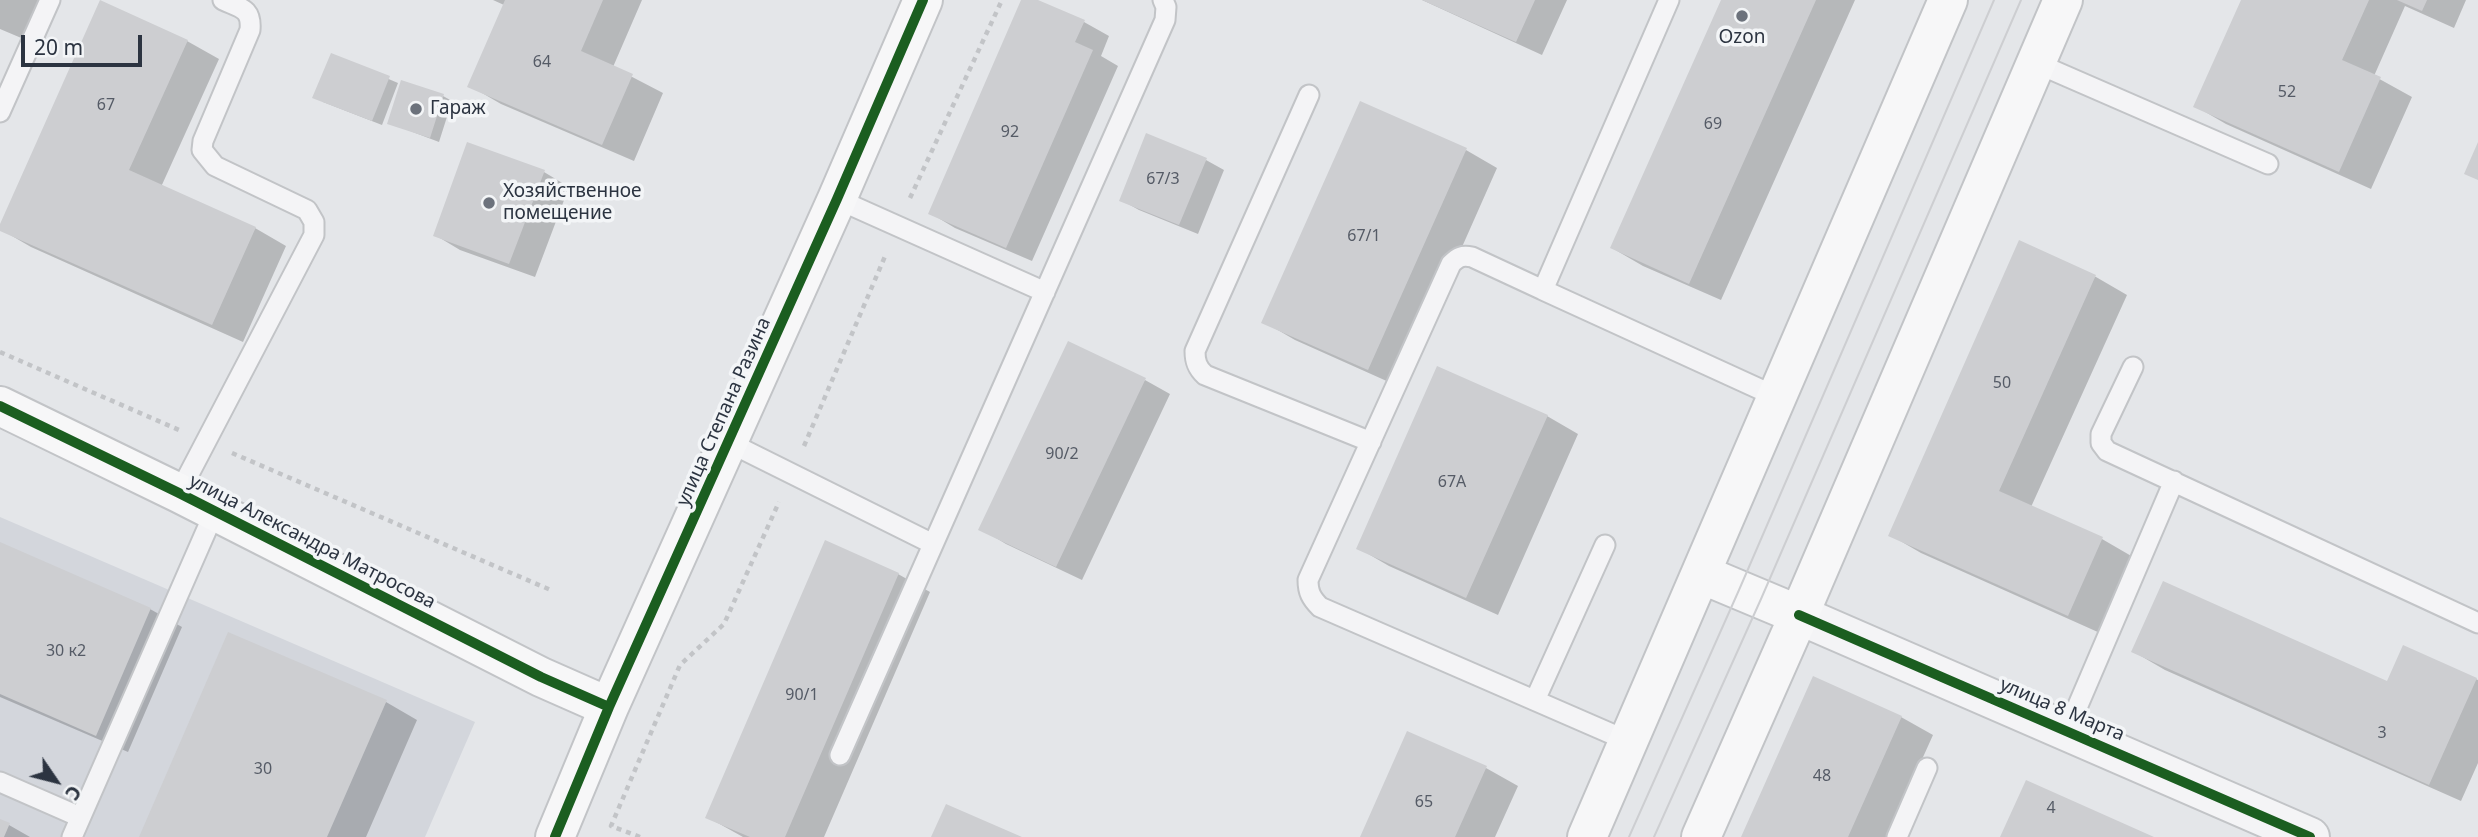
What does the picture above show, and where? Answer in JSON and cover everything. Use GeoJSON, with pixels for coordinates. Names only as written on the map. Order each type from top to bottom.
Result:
{"type":"FeatureCollection","features":[{"type":"Feature","properties":{"kind":"main road","name":"улица Степана Разина"},"geometry":{"type":"LineString","coordinates":[[555,837],[609,707],[730,443],[923,0]]}},
{"type":"Feature","properties":{"kind":"main road"},"geometry":{"type":"LineString","coordinates":[[1587,837],[1948,0]]}},
{"type":"Feature","properties":{"kind":"main road"},"geometry":{"type":"LineString","coordinates":[[1701,837],[2063,0]]}},
{"type":"Feature","properties":{"kind":"main road","name":"улица Александра Матросова"},"geometry":{"type":"LineString","coordinates":[[0,407],[179,493],[541,677],[609,707]]}},
{"type":"Feature","properties":{"kind":"main road"},"geometry":{"type":"LineString","coordinates":[[1701,574],[1799,615]]}},
{"type":"Feature","properties":{"kind":"street","name":"улица 8 Марта"},"geometry":{"type":"LineString","coordinates":[[1799,615],[2311,837]]}},
{"type":"Feature","properties":{"kind":"lane"},"geometry":{"type":"LineString","coordinates":[[0,112],[50,0]]}},
{"type":"Feature","properties":{"kind":"lane"},"geometry":{"type":"LineString","coordinates":[[179,493],[314,235],[314,222],[307,210],[215,166],[202,150],[203,141],[250,30],[251,18],[247,11],[223,0]]}},
{"type":"Feature","properties":{"kind":"lane"},"geometry":{"type":"LineString","coordinates":[[840,755],[1166,20],[1163,0]]}},
{"type":"Feature","properties":{"kind":"lane"},"geometry":{"type":"LineString","coordinates":[[1543,290],[1669,0]]}},
{"type":"Feature","properties":{"kind":"lane"},"geometry":{"type":"LineString","coordinates":[[2036,63],[2268,164]]}},
{"type":"Feature","properties":{"kind":"lane"},"geometry":{"type":"LineString","coordinates":[[1309,95],[1195,351],[1195,360],[1199,370],[1205,375],[1371,442]]}},
{"type":"Feature","properties":{"kind":"lane"},"geometry":{"type":"LineString","coordinates":[[838,199],[1045,292]]}},
{"type":"Feature","properties":{"kind":"lane"},"geometry":{"type":"LineString","coordinates":[[1628,741],[1320,607],[1310,596],[1308,580],[1451,264],[1464,255],[1777,397]]}},
{"type":"Feature","properties":{"kind":"lane"},"geometry":{"type":"LineString","coordinates":[[2133,367],[2101,434],[2101,443],[2107,451],[2478,623]]}},
{"type":"Feature","properties":{"kind":"lane"},"geometry":{"type":"LineString","coordinates":[[730,443],[933,544]]}},
{"type":"Feature","properties":{"kind":"lane"},"geometry":{"type":"LineString","coordinates":[[2067,731],[2174,481]]}},
{"type":"Feature","properties":{"kind":"lane"},"geometry":{"type":"LineString","coordinates":[[72,837],[214,513]]}},
{"type":"Feature","properties":{"kind":"lane"},"geometry":{"type":"LineString","coordinates":[[1535,700],[1605,545]]}},
{"type":"Feature","properties":{"kind":"lane"},"geometry":{"type":"LineString","coordinates":[[1897,837],[1927,768]]}},
{"type":"Feature","properties":{"kind":"lane"},"geometry":{"type":"LineString","coordinates":[[0,782],[80,817]]}},
{"type":"Feature","properties":{"kind":"path"},"geometry":{"type":"LineString","coordinates":[[640,837],[611,826],[680,665],[724,624],[792,474],[933,144],[1002,0]]}},
{"type":"Feature","properties":{"kind":"path"},"geometry":{"type":"LineString","coordinates":[[0,352],[553,592]]}},
{"type":"Feature","properties":{"kind":"shaded area"},"geometry":{"type":"Polygon","coordinates":[[[0,517],[475,722],[425,837],[0,837],[0,517]]]}},
{"type":"Feature","properties":{"kind":"building"},"geometry":{"type":"Polygon","coordinates":[[[100,0],[188,40],[129,170],[256,227],[212,325],[0,231],[0,224],[100,0]]]}},
{"type":"Feature","properties":{"kind":"building"},"geometry":{"type":"Polygon","coordinates":[[[505,0],[603,0],[581,51],[633,74],[602,145],[467,87],[505,0]]]}},
{"type":"Feature","properties":{"kind":"building"},"geometry":{"type":"Polygon","coordinates":[[[1021,0],[1038,0],[1085,20],[1075,42],[1093,50],[1006,248],[928,214],[1021,0]]]}},
{"type":"Feature","properties":{"kind":"building"},"geometry":{"type":"Polygon","coordinates":[[[1422,0],[1535,0],[1516,42],[1422,0]]]}},
{"type":"Feature","properties":{"kind":"building"},"geometry":{"type":"Polygon","coordinates":[[[1721,0],[1816,0],[1689,284],[1610,248],[1721,0]]]}},
{"type":"Feature","properties":{"kind":"building"},"geometry":{"type":"Polygon","coordinates":[[[2241,0],[2369,0],[2342,60],[2381,77],[2339,172],[2193,107],[2241,0]]]}},
{"type":"Feature","properties":{"kind":"building"},"geometry":{"type":"Polygon","coordinates":[[[2397,0],[2427,0],[2422,11],[2397,0]]]}},
{"type":"Feature","properties":{"kind":"building"},"geometry":{"type":"Polygon","coordinates":[[[331,53],[390,76],[372,121],[312,98],[331,53]]]}},
{"type":"Feature","properties":{"kind":"building","name":"Гараж"},"geometry":{"type":"Polygon","coordinates":[[[401,80],[444,94],[430,138],[387,124],[401,80]]]}},
{"type":"Feature","properties":{"kind":"building"},"geometry":{"type":"Polygon","coordinates":[[[1360,101],[1467,148],[1368,370],[1261,323],[1360,101]]]}},
{"type":"Feature","properties":{"kind":"building"},"geometry":{"type":"Polygon","coordinates":[[[1146,133],[1207,158],[1179,225],[1119,201],[1146,133]]]}},
{"type":"Feature","properties":{"kind":"building","name":"Хозяйственное помещение"},"geometry":{"type":"Polygon","coordinates":[[[467,142],[545,170],[509,264],[433,236],[467,142]]]}},
{"type":"Feature","properties":{"kind":"building"},"geometry":{"type":"Polygon","coordinates":[[[2478,142],[2478,180],[2464,174],[2478,142]]]}},
{"type":"Feature","properties":{"kind":"building"},"geometry":{"type":"Polygon","coordinates":[[[2019,240],[2096,275],[1999,491],[2103,537],[2068,616],[1888,536],[2019,240]]]}},
{"type":"Feature","properties":{"kind":"building"},"geometry":{"type":"Polygon","coordinates":[[[1068,341],[1146,378],[1056,567],[978,530],[1068,341]]]}},
{"type":"Feature","properties":{"kind":"building"},"geometry":{"type":"Polygon","coordinates":[[[1437,366],[1548,415],[1466,598],[1356,549],[1437,366]]]}},
{"type":"Feature","properties":{"kind":"building"},"geometry":{"type":"Polygon","coordinates":[[[825,540],[899,573],[785,837],[750,837],[705,818],[825,540]]]}},
{"type":"Feature","properties":{"kind":"building"},"geometry":{"type":"Polygon","coordinates":[[[0,542],[151,608],[96,736],[0,694],[0,542]]]}},
{"type":"Feature","properties":{"kind":"building"},"geometry":{"type":"Polygon","coordinates":[[[2163,581],[2387,681],[2403,645],[2477,678],[2429,785],[2131,652],[2163,581]]]}},
{"type":"Feature","properties":{"kind":"building"},"geometry":{"type":"Polygon","coordinates":[[[228,632],[387,700],[327,837],[139,837],[228,632]]]}},
{"type":"Feature","properties":{"kind":"building"},"geometry":{"type":"Polygon","coordinates":[[[1813,676],[1902,716],[1848,837],[1741,837],[1813,676]]]}},
{"type":"Feature","properties":{"kind":"building"},"geometry":{"type":"Polygon","coordinates":[[[1407,731],[1487,766],[1455,837],[1360,837],[1407,731]]]}},
{"type":"Feature","properties":{"kind":"building"},"geometry":{"type":"Polygon","coordinates":[[[2026,780],[2154,837],[2000,837],[2026,780]]]}},
{"type":"Feature","properties":{"kind":"building"},"geometry":{"type":"Polygon","coordinates":[[[946,804],[1022,837],[931,837],[946,804]]]}},
{"type":"Feature","properties":{"kind":"building"},"geometry":{"type":"Polygon","coordinates":[[[0,819],[10,823],[4,837],[0,837],[0,819]]]}},
{"type":"Feature","properties":{"kind":"tram line"},"geometry":{"type":"LineString","coordinates":[[1629,837],[1994,0]]}},
{"type":"Feature","properties":{"kind":"tram line"},"geometry":{"type":"LineString","coordinates":[[1654,837],[1761,599],[2021,0]]}},
{"type":"Feature","properties":{"kind":"cycle path"},"geometry":{"type":"LineString","coordinates":[[555,837],[609,707],[837,199],[923,0]]}},
{"type":"Feature","properties":{"kind":"cycle path"},"geometry":{"type":"LineString","coordinates":[[0,406],[179,493],[541,677],[609,707]]}},
{"type":"Feature","properties":{"kind":"cycle path"},"geometry":{"type":"LineString","coordinates":[[1799,615],[2310,837]]}},
{"type":"Feature","properties":{"kind":"place","name":"Ozon"},"geometry":{"type":"Point","coordinates":[1742,16]}},
{"type":"Feature","properties":{"kind":"place","name":"Гараж"},"geometry":{"type":"Point","coordinates":[416,109]}},
{"type":"Feature","properties":{"kind":"place","name":"Хозяйственное помещение"},"geometry":{"type":"Point","coordinates":[489,203]}}]}
